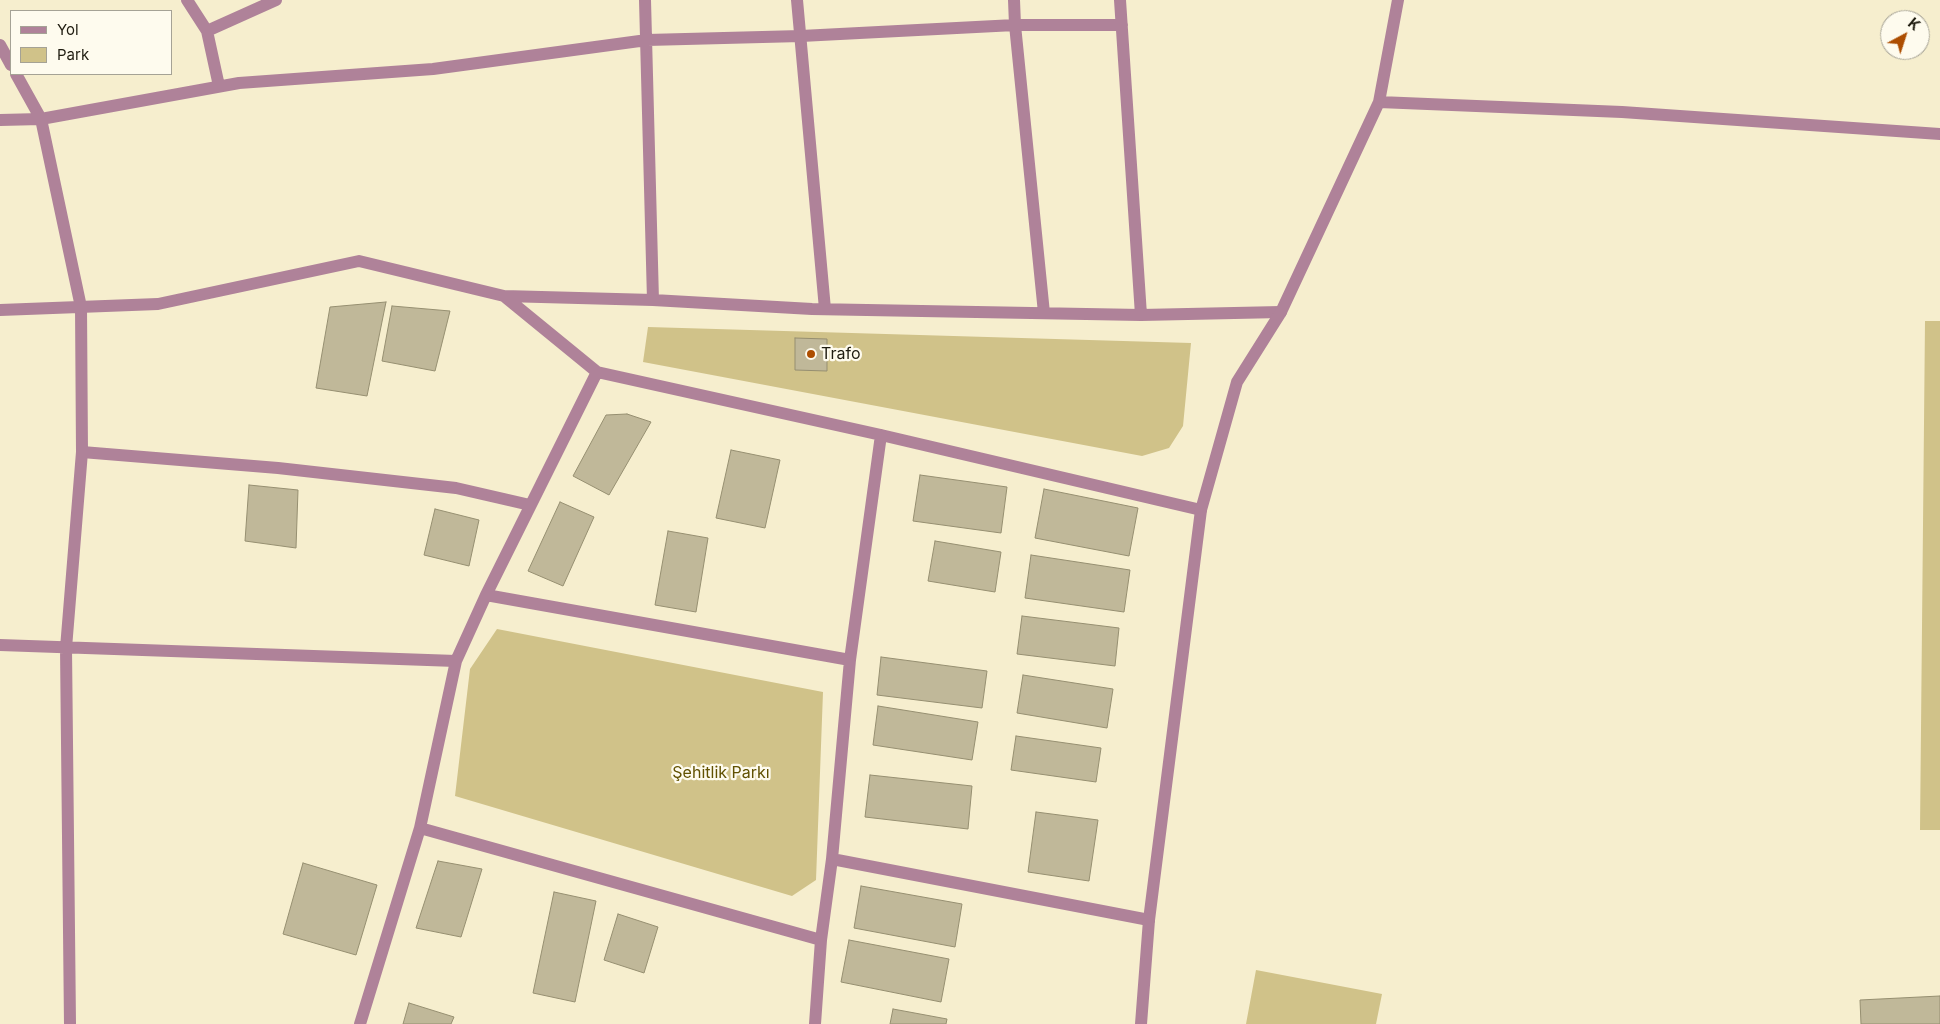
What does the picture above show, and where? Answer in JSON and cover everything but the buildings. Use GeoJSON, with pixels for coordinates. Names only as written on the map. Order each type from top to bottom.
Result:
{"type":"FeatureCollection","features":[{"type":"Feature","properties":{"kind":"street"},"geometry":{"type":"LineString","coordinates":[[187,0],[207,31],[219,86]]}},
{"type":"Feature","properties":{"kind":"street"},"geometry":{"type":"LineString","coordinates":[[207,31],[276,0]]}},
{"type":"Feature","properties":{"kind":"street"},"geometry":{"type":"LineString","coordinates":[[645,0],[653,300]]}},
{"type":"Feature","properties":{"kind":"street"},"geometry":{"type":"LineString","coordinates":[[797,0],[824,309]]}},
{"type":"Feature","properties":{"kind":"street"},"geometry":{"type":"LineString","coordinates":[[1014,0],[1044,313]]}},
{"type":"Feature","properties":{"kind":"street"},"geometry":{"type":"LineString","coordinates":[[1120,0],[1141,315]]}},
{"type":"Feature","properties":{"kind":"street"},"geometry":{"type":"LineString","coordinates":[[1142,1024],[1149,920],[1202,510],[1237,382],[1281,312],[1379,102],[1398,0]]}},
{"type":"Feature","properties":{"kind":"street"},"geometry":{"type":"LineString","coordinates":[[0,120],[41,119],[239,83],[433,69],[647,40],[801,36],[1015,25],[1122,25]]}},
{"type":"Feature","properties":{"kind":"street"},"geometry":{"type":"LineString","coordinates":[[0,45],[10,63]]}},
{"type":"Feature","properties":{"kind":"street"},"geometry":{"type":"LineString","coordinates":[[17,75],[41,119],[80,307],[82,452],[66,648],[70,1024]]}},
{"type":"Feature","properties":{"kind":"street"},"geometry":{"type":"LineString","coordinates":[[1379,102],[1622,112],[1940,134]]}},
{"type":"Feature","properties":{"kind":"street"},"geometry":{"type":"LineString","coordinates":[[0,310],[158,304],[359,261],[504,296],[653,300],[824,309],[1141,315],[1281,312]]}},
{"type":"Feature","properties":{"kind":"street"},"geometry":{"type":"LineString","coordinates":[[504,296],[597,372],[881,435],[1202,510]]}},
{"type":"Feature","properties":{"kind":"street"},"geometry":{"type":"LineString","coordinates":[[360,1024],[420,828],[456,660],[530,505],[597,372]]}},
{"type":"Feature","properties":{"kind":"street"},"geometry":{"type":"LineString","coordinates":[[815,1024],[821,940],[832,860],[850,660],[881,435]]}},
{"type":"Feature","properties":{"kind":"street"},"geometry":{"type":"LineString","coordinates":[[82,452],[278,468],[456,488],[530,505]]}},
{"type":"Feature","properties":{"kind":"street"},"geometry":{"type":"LineString","coordinates":[[486,595],[850,660]]}},
{"type":"Feature","properties":{"kind":"street"},"geometry":{"type":"LineString","coordinates":[[0,645],[456,660]]}},
{"type":"Feature","properties":{"kind":"street"},"geometry":{"type":"LineString","coordinates":[[420,828],[821,940]]}},
{"type":"Feature","properties":{"kind":"street"},"geometry":{"type":"LineString","coordinates":[[832,860],[1149,920]]}},
{"type":"Feature","properties":{"kind":"green space"},"geometry":{"type":"Polygon","coordinates":[[[1925,321],[1940,321],[1940,830],[1920,830],[1925,321]]]}},
{"type":"Feature","properties":{"kind":"green space"},"geometry":{"type":"Polygon","coordinates":[[[648,327],[1191,343],[1183,426],[1169,448],[1142,456],[643,362],[648,327]]]}},
{"type":"Feature","properties":{"kind":"green space","name":"Şehitlik Parkı"},"geometry":{"type":"Polygon","coordinates":[[[497,629],[823,692],[816,880],[792,896],[455,796],[470,669],[497,629]]]}},
{"type":"Feature","properties":{"kind":"green space"},"geometry":{"type":"Polygon","coordinates":[[[1256,970],[1382,994],[1376,1024],[1246,1024],[1256,970]]]}},
{"type":"Feature","properties":{"kind":"place","name":"Trafo"},"geometry":{"type":"Point","coordinates":[811,354]}}]}
